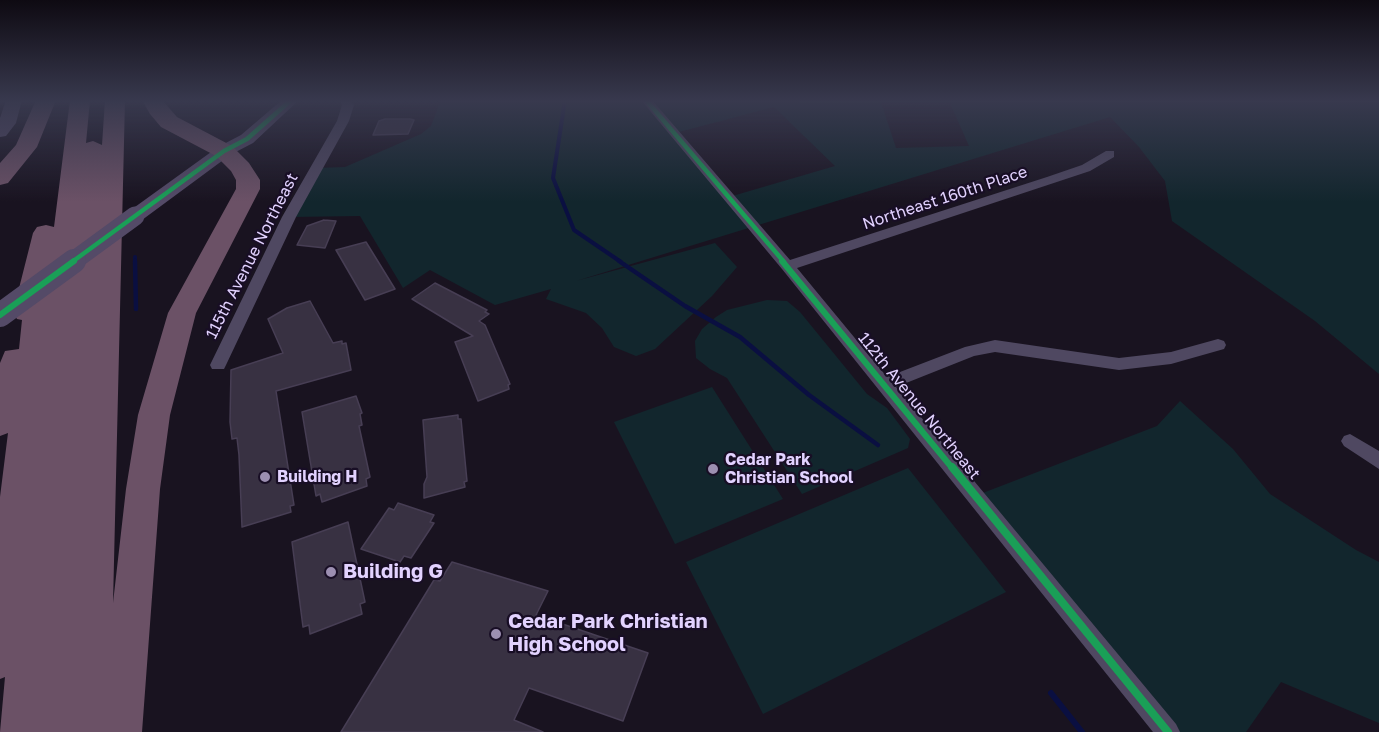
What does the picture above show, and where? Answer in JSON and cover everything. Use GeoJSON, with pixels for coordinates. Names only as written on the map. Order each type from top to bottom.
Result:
{"type":"FeatureCollection","features":[{"type":"Feature","properties":{"kind":"highway"},"geometry":{"type":"LineString","coordinates":[[0,178],[26,147],[31,134]]}},
{"type":"Feature","properties":{"kind":"highway"},"geometry":{"type":"LineString","coordinates":[[0,659],[59,134]]}},
{"type":"Feature","properties":{"kind":"highway"},"geometry":{"type":"LineString","coordinates":[[21,732],[60,284],[76,134]]}},
{"type":"Feature","properties":{"kind":"highway"},"geometry":{"type":"LineString","coordinates":[[57,732],[96,134]]}},
{"type":"Feature","properties":{"kind":"highway"},"geometry":{"type":"LineString","coordinates":[[89,732],[114,134]]}},
{"type":"Feature","properties":{"kind":"highway"},"geometry":{"type":"LineString","coordinates":[[121,732],[143,489],[154,415],[182,313],[248,189],[248,180],[241,168],[224,151],[192,134]]}},
{"type":"Feature","properties":{"kind":"highway"},"geometry":{"type":"LineString","coordinates":[[0,423],[46,233]]}},
{"type":"Feature","properties":{"kind":"main road"},"geometry":{"type":"LineString","coordinates":[[224,151],[236,134]]}},
{"type":"Feature","properties":{"kind":"main road"},"geometry":{"type":"LineString","coordinates":[[0,315],[224,151],[252,134]]}},
{"type":"Feature","properties":{"kind":"street","name":"115th Avenue Northeast"},"geometry":{"type":"LineString","coordinates":[[218,365],[289,217],[336,134]]}},
{"type":"Feature","properties":{"kind":"street","name":"112th Avenue Northeast"},"geometry":{"type":"LineString","coordinates":[[675,134],[787,266],[1168,732]]}},
{"type":"Feature","properties":{"kind":"street","name":"Northeast 160th Place"},"geometry":{"type":"LineString","coordinates":[[787,266],[1052,180],[1086,168],[1110,154]]}},
{"type":"Feature","properties":{"kind":"street"},"geometry":{"type":"LineString","coordinates":[[884,385],[971,351],[995,346],[1119,364],[1171,358],[1218,345]]}},
{"type":"Feature","properties":{"kind":"street"},"geometry":{"type":"LineString","coordinates":[[1350,441],[1379,462]]}},
{"type":"Feature","properties":{"kind":"shaded area"},"geometry":{"type":"Polygon","coordinates":[[[421,134],[676,134],[729,197],[835,166],[802,134],[891,134],[896,148],[969,146],[964,134],[1054,134],[576,281],[715,243],[737,267],[712,296],[655,349],[636,356],[614,347],[602,328],[586,313],[546,299],[551,289],[495,305],[430,270],[403,288],[360,216],[289,217],[316,168],[345,167],[421,134]]]}},
{"type":"Feature","properties":{"kind":"shaded area"},"geometry":{"type":"Polygon","coordinates":[[[1127,134],[1379,134],[1379,374],[1315,321],[1172,221],[1165,181],[1127,134]]]}},
{"type":"Feature","properties":{"kind":"shaded area"},"geometry":{"type":"Polygon","coordinates":[[[767,300],[787,301],[800,312],[867,394],[887,408],[910,439],[908,448],[802,494],[727,378],[696,358],[695,341],[702,329],[716,317],[727,310],[767,300]]]}},
{"type":"Feature","properties":{"kind":"shaded area"},"geometry":{"type":"Polygon","coordinates":[[[712,387],[783,499],[675,544],[614,422],[712,387]]]}},
{"type":"Feature","properties":{"kind":"shaded area"},"geometry":{"type":"Polygon","coordinates":[[[1180,401],[1233,449],[1270,494],[1356,550],[1379,562],[1379,723],[1281,682],[1246,732],[1169,732],[975,496],[1157,426],[1180,401]]]}},
{"type":"Feature","properties":{"kind":"shaded area"},"geometry":{"type":"Polygon","coordinates":[[[908,468],[1006,592],[763,714],[686,562],[908,468]]]}},
{"type":"Feature","properties":{"kind":"building"},"geometry":{"type":"Polygon","coordinates":[[[324,220],[336,221],[325,248],[297,245],[307,226],[324,220]]]}},
{"type":"Feature","properties":{"kind":"building"},"geometry":{"type":"Polygon","coordinates":[[[366,242],[395,289],[365,300],[336,250],[366,242]]]}},
{"type":"Feature","properties":{"kind":"building"},"geometry":{"type":"Polygon","coordinates":[[[435,283],[487,310],[485,312],[489,314],[479,321],[485,325],[510,384],[509,389],[478,401],[455,342],[473,336],[412,299],[435,283]]]}},
{"type":"Feature","properties":{"kind":"building"},"geometry":{"type":"Polygon","coordinates":[[[310,301],[333,343],[342,341],[342,344],[346,343],[351,370],[276,391],[294,505],[290,506],[291,512],[242,527],[239,455],[237,438],[232,439],[230,422],[231,370],[283,353],[268,319],[287,308],[310,301]]]}},
{"type":"Feature","properties":{"kind":"building"},"geometry":{"type":"Polygon","coordinates":[[[356,396],[362,413],[360,414],[362,425],[359,426],[370,477],[366,479],[367,486],[322,502],[320,494],[316,496],[302,412],[356,396]]]}},
{"type":"Feature","properties":{"kind":"building"},"geometry":{"type":"Polygon","coordinates":[[[458,415],[458,419],[461,419],[467,481],[464,482],[465,487],[424,498],[424,484],[427,477],[423,420],[458,415]]]}},
{"type":"Feature","properties":{"kind":"building"},"geometry":{"type":"Polygon","coordinates":[[[398,503],[434,515],[430,522],[434,523],[411,558],[404,556],[400,562],[361,549],[389,508],[394,510],[398,503]]]}},
{"type":"Feature","properties":{"kind":"building","name":"Building G"},"geometry":{"type":"Polygon","coordinates":[[[348,522],[365,602],[360,604],[362,614],[310,634],[309,625],[303,627],[292,542],[348,522]]]}},
{"type":"Feature","properties":{"kind":"building","name":"Cedar Park Christian High School"},"geometry":{"type":"Polygon","coordinates":[[[452,562],[548,591],[536,615],[648,653],[623,721],[529,688],[514,720],[543,732],[341,732],[434,580],[440,581],[452,562]]]}},
{"type":"Feature","properties":{"kind":"waterway"},"geometry":{"type":"LineString","coordinates":[[560,134],[553,178],[574,230],[621,262]]}},
{"type":"Feature","properties":{"kind":"waterway"},"geometry":{"type":"LineString","coordinates":[[135,261],[136,309]]}},
{"type":"Feature","properties":{"kind":"waterway"},"geometry":{"type":"LineString","coordinates":[[619,261],[685,306],[740,337],[809,395],[878,445]]}},
{"type":"Feature","properties":{"kind":"waterway"},"geometry":{"type":"LineString","coordinates":[[1051,693],[1082,732]]}},
{"type":"Feature","properties":{"kind":"cycle path"},"geometry":{"type":"LineString","coordinates":[[0,315],[224,151],[252,134]]}},
{"type":"Feature","properties":{"kind":"cycle path"},"geometry":{"type":"LineString","coordinates":[[675,134],[787,266],[1168,732]]}},
{"type":"Feature","properties":{"kind":"place","name":"Cedar Park Christian School"},"geometry":{"type":"Point","coordinates":[713,469]}},
{"type":"Feature","properties":{"kind":"place","name":"Building H"},"geometry":{"type":"Point","coordinates":[265,477]}},
{"type":"Feature","properties":{"kind":"place","name":"Building G"},"geometry":{"type":"Point","coordinates":[331,572]}},
{"type":"Feature","properties":{"kind":"place","name":"Cedar Park Christian High School"},"geometry":{"type":"Point","coordinates":[496,634]}}]}
